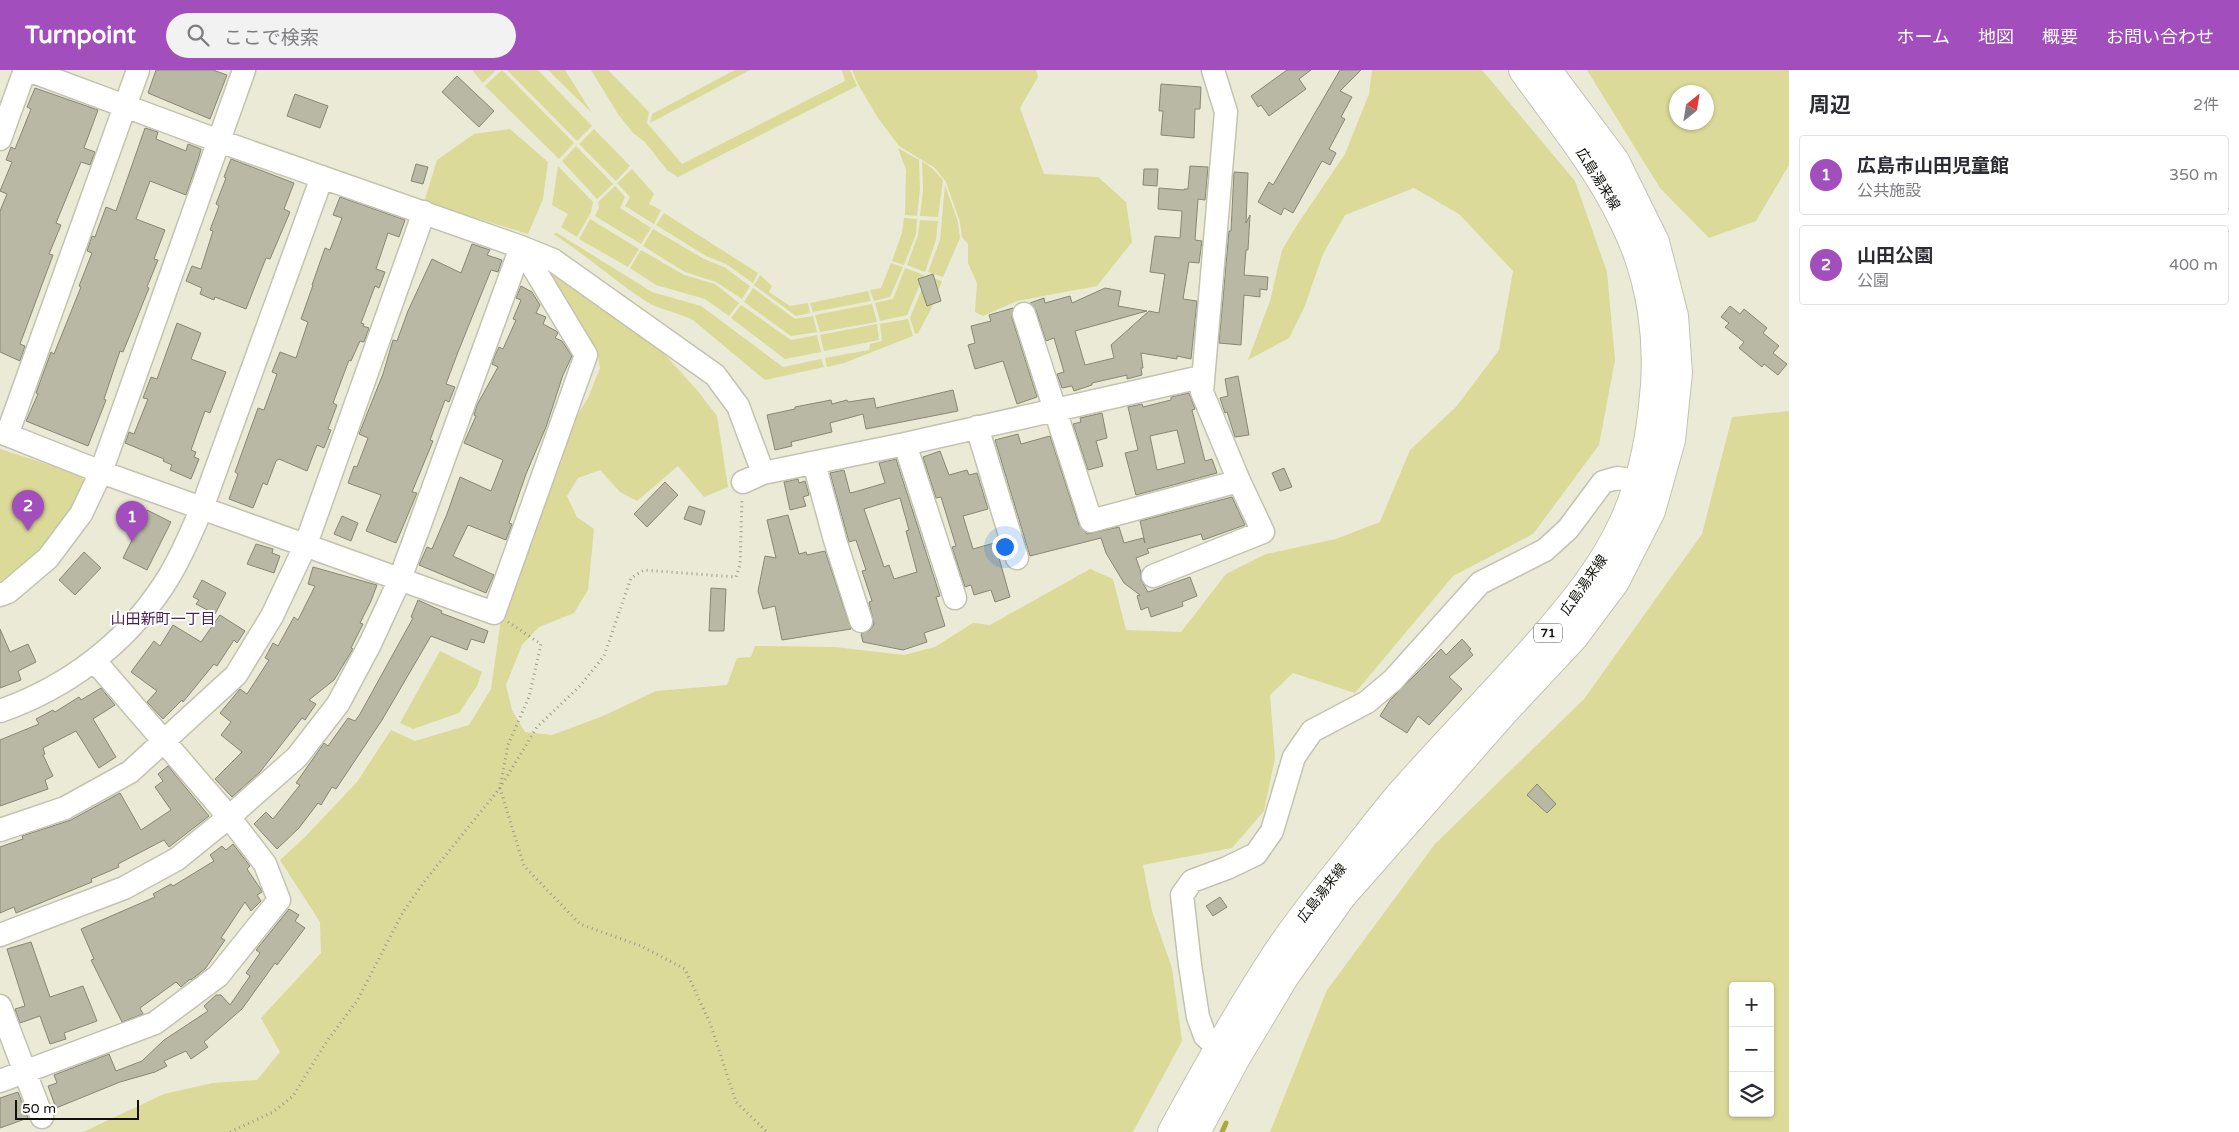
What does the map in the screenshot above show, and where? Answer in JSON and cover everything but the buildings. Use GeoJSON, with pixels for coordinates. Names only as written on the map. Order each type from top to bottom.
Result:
{"type":"FeatureCollection","features":[{"type":"Feature","properties":{"kind":"main road","name":"広島湯来線"},"geometry":{"type":"LineString","coordinates":[[1196,1132],[1227,1052],[1278,952],[1316,900],[1397,798],[1484,704],[1576,599],[1599,567],[1624,521],[1638,480],[1650,435],[1658,371],[1654,319],[1642,268],[1625,222],[1592,165],[1523,70]]}},
{"type":"Feature","properties":{"kind":"main road","name":"広島湯来線"},"geometry":{"type":"LineString","coordinates":[[1172,1132],[1227,1052],[1342,896],[1420,805],[1580,629],[1615,582],[1651,511],[1671,440],[1678,373],[1674,316],[1655,242],[1615,161],[1547,70]]}},
{"type":"Feature","properties":{"kind":"street"},"geometry":{"type":"LineString","coordinates":[[0,139],[27,70],[219,141],[424,212],[553,260],[715,375],[738,406],[753,478],[1201,377]]}},
{"type":"Feature","properties":{"kind":"street"},"geometry":{"type":"LineString","coordinates":[[138,70],[3,433],[102,472],[494,613],[586,355],[520,247]]}},
{"type":"Feature","properties":{"kind":"street"},"geometry":{"type":"LineString","coordinates":[[0,595],[8,592],[48,558],[81,514],[102,472],[244,70]]}},
{"type":"Feature","properties":{"kind":"street"},"geometry":{"type":"LineString","coordinates":[[1153,576],[1263,532],[1238,481],[1202,392],[1201,377],[1226,112],[1212,70]]}},
{"type":"Feature","properties":{"kind":"street"},"geometry":{"type":"LineString","coordinates":[[0,711],[31,701],[62,684],[94,660],[123,635],[146,610],[180,557],[202,508],[322,177]]}},
{"type":"Feature","properties":{"kind":"street"},"geometry":{"type":"LineString","coordinates":[[0,830],[65,808],[130,772],[236,675],[272,616],[306,544],[424,212]]}},
{"type":"Feature","properties":{"kind":"street"},"geometry":{"type":"LineString","coordinates":[[0,934],[124,888],[176,859],[229,817],[297,757],[338,704],[370,644],[400,579],[520,247]]}},
{"type":"Feature","properties":{"kind":"street"},"geometry":{"type":"LineString","coordinates":[[1024,314],[1091,520],[1238,481]]}},
{"type":"Feature","properties":{"kind":"street"},"geometry":{"type":"LineString","coordinates":[[977,427],[1016,558]]}},
{"type":"Feature","properties":{"kind":"street"},"geometry":{"type":"LineString","coordinates":[[905,444],[955,598]]}},
{"type":"Feature","properties":{"kind":"street"},"geometry":{"type":"LineString","coordinates":[[814,463],[835,540],[861,621]]}},
{"type":"Feature","properties":{"kind":"street"},"geometry":{"type":"LineString","coordinates":[[1227,1052],[1205,1036],[1202,1027],[1190,965],[1182,895],[1192,881],[1227,868],[1256,854],[1272,831],[1294,757],[1312,731],[1367,702],[1393,680],[1480,583],[1545,550],[1568,529],[1603,482],[1617,478],[1638,480]]}},
{"type":"Feature","properties":{"kind":"street"},"geometry":{"type":"LineString","coordinates":[[0,1081],[155,1023],[218,976],[279,900],[265,864],[229,817],[94,660]]}},
{"type":"Feature","properties":{"kind":"street"},"geometry":{"type":"LineString","coordinates":[[0,1006],[42,1118]]}},
{"type":"Feature","properties":{"kind":"path"},"geometry":{"type":"LineString","coordinates":[[230,1132],[273,1112],[293,1096],[327,1041],[357,1001],[403,912],[424,882],[500,788],[537,727],[580,686],[604,656],[631,578],[644,570],[736,577],[740,565],[753,478]]}},
{"type":"Feature","properties":{"kind":"path"},"geometry":{"type":"LineString","coordinates":[[494,613],[541,644],[529,696],[508,745],[500,788],[524,866],[580,924],[641,946],[685,969],[710,1022],[736,1102],[767,1132]]}},
{"type":"Feature","properties":{"kind":"shaded area"},"geometry":{"type":"Polygon","coordinates":[[[472,70],[496,70],[483,83],[472,70]]]}},
{"type":"Feature","properties":{"kind":"shaded area"},"geometry":{"type":"Polygon","coordinates":[[[502,70],[574,143],[559,159],[485,86],[502,70]]]}},
{"type":"Feature","properties":{"kind":"shaded area"},"geometry":{"type":"Polygon","coordinates":[[[507,70],[538,70],[592,126],[577,141],[507,70]]]}},
{"type":"Feature","properties":{"kind":"shaded area"},"geometry":{"type":"Polygon","coordinates":[[[548,70],[565,70],[592,113],[548,70]]]}},
{"type":"Feature","properties":{"kind":"shaded area"},"geometry":{"type":"Polygon","coordinates":[[[591,70],[608,70],[649,112],[647,123],[682,164],[845,81],[842,70],[850,70],[857,86],[678,177],[667,170],[645,142],[633,133],[618,114],[591,70]]]}},
{"type":"Feature","properties":{"kind":"shaded area"},"geometry":{"type":"Polygon","coordinates":[[[735,70],[750,70],[650,123],[652,114],[735,70]]]}},
{"type":"Feature","properties":{"kind":"shaded area"},"geometry":{"type":"Polygon","coordinates":[[[852,70],[1036,70],[1038,77],[1020,108],[1044,174],[1098,177],[1126,202],[1132,242],[1097,286],[1017,301],[983,316],[975,312],[977,283],[968,263],[968,244],[962,237],[960,222],[946,182],[935,168],[899,146],[878,118],[852,70]]]}},
{"type":"Feature","properties":{"kind":"shaded area"},"geometry":{"type":"Polygon","coordinates":[[[1372,70],[1482,70],[1575,181],[1607,272],[1615,360],[1599,445],[1533,534],[1453,576],[1355,693],[1293,673],[1270,695],[1275,758],[1264,811],[1232,848],[1143,865],[1152,911],[1172,968],[1182,1041],[1133,1132],[83,1132],[164,1094],[213,1083],[257,1080],[280,1052],[261,1018],[321,953],[320,922],[280,860],[303,839],[357,782],[391,730],[415,741],[469,725],[491,689],[500,626],[562,460],[572,423],[588,398],[600,368],[598,356],[550,278],[558,274],[658,347],[697,390],[717,416],[728,487],[704,497],[678,466],[637,501],[620,492],[600,470],[578,478],[567,496],[577,517],[594,529],[588,590],[574,613],[539,627],[522,645],[506,685],[512,710],[525,732],[552,735],[603,716],[656,691],[727,685],[737,658],[751,657],[755,646],[835,647],[904,655],[935,647],[973,623],[990,625],[1090,569],[1113,579],[1126,630],[1181,632],[1226,574],[1266,554],[1336,539],[1380,522],[1410,450],[1456,407],[1499,350],[1513,271],[1459,214],[1414,188],[1345,215],[1323,254],[1304,308],[1289,338],[1248,360],[1270,301],[1282,250],[1345,154],[1369,94],[1372,70]]]}},
{"type":"Feature","properties":{"kind":"shaded area"},"geometry":{"type":"Polygon","coordinates":[[[1587,70],[1789,70],[1789,165],[1756,221],[1709,238],[1660,188],[1587,70]]]}},
{"type":"Feature","properties":{"kind":"shaded area"},"geometry":{"type":"Polygon","coordinates":[[[510,129],[548,162],[543,199],[528,234],[424,202],[437,160],[474,134],[510,129]]]}},
{"type":"Feature","properties":{"kind":"shaded area"},"geometry":{"type":"Polygon","coordinates":[[[594,129],[630,166],[616,181],[579,144],[594,129]]]}},
{"type":"Feature","properties":{"kind":"shaded area"},"geometry":{"type":"Polygon","coordinates":[[[576,146],[613,184],[597,199],[562,161],[576,146]]]}},
{"type":"Feature","properties":{"kind":"shaded area"},"geometry":{"type":"Polygon","coordinates":[[[898,148],[919,160],[920,189],[917,216],[905,215],[906,170],[898,148]]]}},
{"type":"Feature","properties":{"kind":"shaded area"},"geometry":{"type":"Polygon","coordinates":[[[922,161],[943,180],[938,217],[920,216],[923,190],[922,161]]]}},
{"type":"Feature","properties":{"kind":"shaded area"},"geometry":{"type":"Polygon","coordinates":[[[558,166],[593,202],[591,212],[577,237],[561,227],[568,214],[552,205],[558,166]]]}},
{"type":"Feature","properties":{"kind":"shaded area"},"geometry":{"type":"Polygon","coordinates":[[[632,169],[654,194],[649,204],[661,210],[654,224],[625,206],[630,197],[617,183],[632,169]]]}},
{"type":"Feature","properties":{"kind":"shaded area"},"geometry":{"type":"Polygon","coordinates":[[[945,185],[958,222],[960,238],[943,277],[928,272],[940,240],[945,185]]]}},
{"type":"Feature","properties":{"kind":"shaded area"},"geometry":{"type":"Polygon","coordinates":[[[615,186],[625,197],[620,208],[651,228],[641,244],[595,216],[599,208],[598,202],[615,186]]]}},
{"type":"Feature","properties":{"kind":"shaded area"},"geometry":{"type":"Polygon","coordinates":[[[664,213],[758,273],[753,283],[726,264],[706,256],[656,225],[664,213]]]}},
{"type":"Feature","properties":{"kind":"shaded area"},"geometry":{"type":"Polygon","coordinates":[[[904,218],[917,219],[916,234],[904,265],[892,261],[902,233],[904,218]]]}},
{"type":"Feature","properties":{"kind":"shaded area"},"geometry":{"type":"Polygon","coordinates":[[[590,219],[639,249],[628,267],[579,239],[590,219]]]}},
{"type":"Feature","properties":{"kind":"shaded area"},"geometry":{"type":"Polygon","coordinates":[[[920,220],[938,221],[936,240],[925,272],[907,265],[918,235],[920,220]]]}},
{"type":"Feature","properties":{"kind":"shaded area"},"geometry":{"type":"Polygon","coordinates":[[[653,229],[704,259],[724,267],[750,286],[742,299],[716,282],[685,272],[643,246],[653,229]]]}},
{"type":"Feature","properties":{"kind":"shaded area"},"geometry":{"type":"Polygon","coordinates":[[[557,233],[652,292],[701,306],[783,367],[821,359],[824,367],[765,380],[693,320],[644,300],[553,234],[557,233]]]}},
{"type":"Feature","properties":{"kind":"shaded area"},"geometry":{"type":"Polygon","coordinates":[[[641,250],[684,275],[715,284],[739,303],[729,316],[705,299],[656,285],[630,268],[641,250]]]}},
{"type":"Feature","properties":{"kind":"shaded area"},"geometry":{"type":"Polygon","coordinates":[[[891,263],[903,267],[890,297],[874,301],[870,290],[881,288],[891,263]]]}},
{"type":"Feature","properties":{"kind":"shaded area"},"geometry":{"type":"Polygon","coordinates":[[[905,268],[924,275],[907,315],[880,321],[875,303],[893,299],[905,268]]]}},
{"type":"Feature","properties":{"kind":"shaded area"},"geometry":{"type":"Polygon","coordinates":[[[760,275],[772,286],[769,292],[790,306],[808,303],[810,313],[796,316],[754,285],[760,275]]]}},
{"type":"Feature","properties":{"kind":"shaded area"},"geometry":{"type":"Polygon","coordinates":[[[927,276],[942,281],[932,307],[918,333],[915,334],[910,318],[927,276]]]}},
{"type":"Feature","properties":{"kind":"shaded area"},"geometry":{"type":"Polygon","coordinates":[[[753,288],[795,319],[813,316],[817,332],[791,336],[744,302],[753,288]]]}},
{"type":"Feature","properties":{"kind":"shaded area"},"geometry":{"type":"Polygon","coordinates":[[[868,291],[871,301],[813,312],[810,303],[868,291]]]}},
{"type":"Feature","properties":{"kind":"shaded area"},"geometry":{"type":"Polygon","coordinates":[[[872,304],[877,322],[820,332],[815,315],[872,304]]]}},
{"type":"Feature","properties":{"kind":"shaded area"},"geometry":{"type":"Polygon","coordinates":[[[741,305],[791,340],[817,335],[821,352],[785,359],[731,318],[741,305]]]}},
{"type":"Feature","properties":{"kind":"shaded area"},"geometry":{"type":"Polygon","coordinates":[[[908,319],[913,336],[844,363],[827,367],[825,358],[869,350],[870,344],[882,341],[880,324],[908,319]]]}},
{"type":"Feature","properties":{"kind":"shaded area"},"geometry":{"type":"Polygon","coordinates":[[[877,324],[879,340],[824,351],[820,335],[877,324]]]}},
{"type":"Feature","properties":{"kind":"shaded area"},"geometry":{"type":"Polygon","coordinates":[[[1789,411],[1789,1132],[1270,1132],[1327,990],[1435,844],[1584,699],[1702,534],[1732,417],[1789,411]]]}},
{"type":"Feature","properties":{"kind":"shaded area"},"geometry":{"type":"Polygon","coordinates":[[[0,449],[81,475],[86,485],[69,514],[50,540],[27,563],[0,582],[0,449]]]}},
{"type":"Feature","properties":{"kind":"shaded area"},"geometry":{"type":"Polygon","coordinates":[[[440,651],[482,672],[477,686],[459,713],[413,729],[400,723],[440,651]]]}},
{"type":"Feature","properties":{"kind":"waterway"},"geometry":{"type":"LineString","coordinates":[[1222,1132],[1226,1123]]}},
{"type":"Feature","properties":{"kind":"place","name":"山田公園"},"geometry":{"type":"Point","coordinates":[28,531]}},
{"type":"Feature","properties":{"kind":"place","name":"広島市山田児童館"},"geometry":{"type":"Point","coordinates":[132,542]}},
{"type":"Feature","properties":{"kind":"district","name":"山田新町一丁目"},"geometry":{"type":"Point","coordinates":[163,619]}}]}
